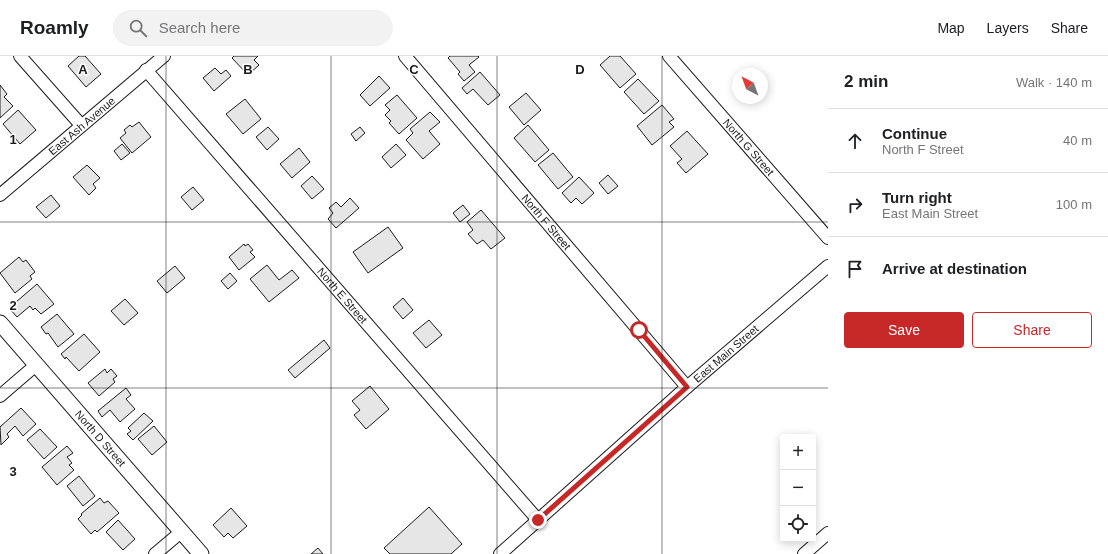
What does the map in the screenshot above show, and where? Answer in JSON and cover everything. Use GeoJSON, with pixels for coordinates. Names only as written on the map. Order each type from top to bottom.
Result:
{"type":"FeatureCollection","features":[{"type":"Feature","properties":{"kind":"street"},"geometry":{"type":"LineString","coordinates":[[20,56],[81,125]]}},
{"type":"Feature","properties":{"kind":"street","name":"East Ash Avenue"},"geometry":{"type":"LineString","coordinates":[[0,195],[164,56]]}},
{"type":"Feature","properties":{"kind":"street","name":"North F Street"},"geometry":{"type":"LineString","coordinates":[[405,56],[687,387]]}},
{"type":"Feature","properties":{"kind":"street","name":"North G Street"},"geometry":{"type":"LineString","coordinates":[[669,56],[828,238]]}},
{"type":"Feature","properties":{"kind":"street","name":"North E Street"},"geometry":{"type":"LineString","coordinates":[[146,70],[538,520]]}},
{"type":"Feature","properties":{"kind":"street","name":"East Main Street"},"geometry":{"type":"LineString","coordinates":[[500,554],[687,387],[828,266]]}},
{"type":"Feature","properties":{"kind":"street","name":"North D Street"},"geometry":{"type":"LineString","coordinates":[[0,324],[200,554]]}},
{"type":"Feature","properties":{"kind":"street"},"geometry":{"type":"LineString","coordinates":[[0,396],[36,364]]}},
{"type":"Feature","properties":{"kind":"street"},"geometry":{"type":"LineString","coordinates":[[155,554],[181,532]]}},
{"type":"Feature","properties":{"kind":"street"},"geometry":{"type":"LineString","coordinates":[[804,554],[828,533]]}},
{"type":"Feature","properties":{"kind":"building"},"geometry":{"type":"Polygon","coordinates":[[[79,56],[85,56],[101,74],[86,87],[68,66],[79,56]]]}},
{"type":"Feature","properties":{"kind":"building"},"geometry":{"type":"Polygon","coordinates":[[[234,56],[258,56],[254,60],[259,65],[248,75],[232,58],[234,56]]]}},
{"type":"Feature","properties":{"kind":"building"},"geometry":{"type":"Polygon","coordinates":[[[450,56],[478,56],[479,57],[469,65],[475,72],[464,81],[458,74],[460,72],[448,58],[450,56]]]}},
{"type":"Feature","properties":{"kind":"building"},"geometry":{"type":"Polygon","coordinates":[[[610,56],[620,56],[636,74],[620,88],[600,65],[610,56]]]}},
{"type":"Feature","properties":{"kind":"building"},"geometry":{"type":"Polygon","coordinates":[[[215,68],[221,74],[226,70],[231,76],[214,91],[203,78],[215,68]]]}},
{"type":"Feature","properties":{"kind":"building"},"geometry":{"type":"Polygon","coordinates":[[[480,72],[500,95],[488,105],[473,89],[467,94],[462,88],[480,72]]]}},
{"type":"Feature","properties":{"kind":"building"},"geometry":{"type":"Polygon","coordinates":[[[379,76],[390,88],[370,106],[360,95],[379,76]]]}},
{"type":"Feature","properties":{"kind":"building"},"geometry":{"type":"Polygon","coordinates":[[[638,79],[659,101],[644,114],[624,92],[638,79]]]}},
{"type":"Feature","properties":{"kind":"building"},"geometry":{"type":"Polygon","coordinates":[[[0,85],[7,94],[4,97],[13,106],[0,118],[0,85]]]}},
{"type":"Feature","properties":{"kind":"building"},"geometry":{"type":"Polygon","coordinates":[[[526,93],[541,110],[524,125],[509,107],[526,93]]]}},
{"type":"Feature","properties":{"kind":"building"},"geometry":{"type":"Polygon","coordinates":[[[397,95],[417,118],[399,134],[389,123],[391,121],[385,115],[390,110],[385,105],[397,95]]]}},
{"type":"Feature","properties":{"kind":"building"},"geometry":{"type":"Polygon","coordinates":[[[245,99],[261,119],[243,134],[226,114],[245,99]]]}},
{"type":"Feature","properties":{"kind":"building"},"geometry":{"type":"Polygon","coordinates":[[[662,105],[674,119],[669,122],[674,127],[652,145],[637,126],[662,105]]]}},
{"type":"Feature","properties":{"kind":"building"},"geometry":{"type":"Polygon","coordinates":[[[18,110],[36,130],[20,144],[3,124],[18,110]]]}},
{"type":"Feature","properties":{"kind":"building"},"geometry":{"type":"Polygon","coordinates":[[[430,112],[440,122],[429,131],[440,144],[423,159],[406,140],[413,133],[410,129],[430,112]]]}},
{"type":"Feature","properties":{"kind":"building"},"geometry":{"type":"Polygon","coordinates":[[[139,122],[151,137],[132,153],[120,138],[126,133],[124,130],[130,125],[132,127],[139,122]]]}},
{"type":"Feature","properties":{"kind":"building"},"geometry":{"type":"Polygon","coordinates":[[[528,125],[549,150],[535,162],[514,138],[528,125]]]}},
{"type":"Feature","properties":{"kind":"building"},"geometry":{"type":"Polygon","coordinates":[[[268,127],[279,139],[267,150],[256,137],[268,127]]]}},
{"type":"Feature","properties":{"kind":"building"},"geometry":{"type":"Polygon","coordinates":[[[360,127],[365,133],[356,141],[351,134],[360,127]]]}},
{"type":"Feature","properties":{"kind":"building"},"geometry":{"type":"Polygon","coordinates":[[[687,131],[708,154],[686,173],[677,163],[682,159],[670,146],[687,131]]]}},
{"type":"Feature","properties":{"kind":"building"},"geometry":{"type":"Polygon","coordinates":[[[122,144],[130,153],[121,160],[114,151],[122,144]]]}},
{"type":"Feature","properties":{"kind":"building"},"geometry":{"type":"Polygon","coordinates":[[[396,144],[406,155],[391,168],[382,157],[396,144]]]}},
{"type":"Feature","properties":{"kind":"building"},"geometry":{"type":"Polygon","coordinates":[[[299,148],[310,162],[292,178],[280,164],[299,148]]]}},
{"type":"Feature","properties":{"kind":"building"},"geometry":{"type":"Polygon","coordinates":[[[553,153],[573,177],[558,189],[538,165],[553,153]]]}},
{"type":"Feature","properties":{"kind":"building"},"geometry":{"type":"Polygon","coordinates":[[[87,165],[100,178],[93,184],[96,188],[89,195],[73,177],[87,165]]]}},
{"type":"Feature","properties":{"kind":"building"},"geometry":{"type":"Polygon","coordinates":[[[608,175],[618,186],[608,194],[599,183],[608,175]]]}},
{"type":"Feature","properties":{"kind":"building"},"geometry":{"type":"Polygon","coordinates":[[[312,176],[324,189],[312,199],[301,186],[312,176]]]}},
{"type":"Feature","properties":{"kind":"building"},"geometry":{"type":"Polygon","coordinates":[[[579,177],[594,193],[582,204],[576,198],[571,203],[562,193],[579,177]]]}},
{"type":"Feature","properties":{"kind":"building"},"geometry":{"type":"Polygon","coordinates":[[[193,187],[204,200],[192,210],[181,197],[193,187]]]}},
{"type":"Feature","properties":{"kind":"building"},"geometry":{"type":"Polygon","coordinates":[[[51,195],[60,206],[46,218],[36,207],[51,195]]]}},
{"type":"Feature","properties":{"kind":"building"},"geometry":{"type":"Polygon","coordinates":[[[350,198],[359,208],[336,228],[328,219],[333,213],[329,208],[336,202],[341,207],[350,198]]]}},
{"type":"Feature","properties":{"kind":"building"},"geometry":{"type":"Polygon","coordinates":[[[463,205],[470,214],[460,222],[453,213],[463,205]]]}},
{"type":"Feature","properties":{"kind":"building"},"geometry":{"type":"Polygon","coordinates":[[[481,210],[505,238],[491,249],[483,240],[477,244],[468,234],[473,230],[467,222],[481,210]]]}},
{"type":"Feature","properties":{"kind":"building"},"geometry":{"type":"Polygon","coordinates":[[[388,227],[403,248],[368,273],[353,252],[388,227]]]}},
{"type":"Feature","properties":{"kind":"building"},"geometry":{"type":"Polygon","coordinates":[[[244,244],[245,246],[248,244],[253,250],[250,252],[255,257],[239,270],[229,257],[244,244]]]}},
{"type":"Feature","properties":{"kind":"building"},"geometry":{"type":"Polygon","coordinates":[[[19,257],[23,262],[26,260],[35,272],[30,276],[32,279],[15,293],[0,273],[19,257]]]}},
{"type":"Feature","properties":{"kind":"building"},"geometry":{"type":"Polygon","coordinates":[[[267,265],[279,280],[292,270],[299,278],[269,302],[250,279],[267,265]]]}},
{"type":"Feature","properties":{"kind":"building"},"geometry":{"type":"Polygon","coordinates":[[[175,266],[185,278],[167,293],[157,281],[175,266]]]}},
{"type":"Feature","properties":{"kind":"building"},"geometry":{"type":"Polygon","coordinates":[[[230,273],[237,281],[228,289],[221,281],[230,273]]]}},
{"type":"Feature","properties":{"kind":"building"},"geometry":{"type":"Polygon","coordinates":[[[37,284],[54,304],[41,314],[35,308],[33,310],[30,306],[17,317],[9,308],[37,284]]]}},
{"type":"Feature","properties":{"kind":"building"},"geometry":{"type":"Polygon","coordinates":[[[403,298],[413,310],[403,319],[393,307],[403,298]]]}},
{"type":"Feature","properties":{"kind":"building"},"geometry":{"type":"Polygon","coordinates":[[[125,299],[138,313],[124,325],[111,311],[125,299]]]}},
{"type":"Feature","properties":{"kind":"building"},"geometry":{"type":"Polygon","coordinates":[[[57,314],[74,334],[58,347],[48,333],[46,334],[41,327],[57,314]]]}},
{"type":"Feature","properties":{"kind":"building"},"geometry":{"type":"Polygon","coordinates":[[[429,320],[442,335],[426,348],[413,333],[429,320]]]}},
{"type":"Feature","properties":{"kind":"building"},"geometry":{"type":"Polygon","coordinates":[[[84,334],[100,352],[79,371],[66,357],[65,359],[61,354],[84,334]]]}},
{"type":"Feature","properties":{"kind":"building"},"geometry":{"type":"Polygon","coordinates":[[[324,340],[330,348],[295,378],[288,370],[324,340]]]}},
{"type":"Feature","properties":{"kind":"building"},"geometry":{"type":"Polygon","coordinates":[[[105,369],[107,373],[111,369],[117,376],[113,379],[115,382],[99,396],[88,383],[105,369]]]}},
{"type":"Feature","properties":{"kind":"building"},"geometry":{"type":"Polygon","coordinates":[[[370,386],[389,409],[366,429],[354,415],[360,410],[352,401],[370,386]]]}},
{"type":"Feature","properties":{"kind":"building"},"geometry":{"type":"Polygon","coordinates":[[[126,388],[131,395],[126,399],[135,409],[120,422],[110,410],[102,417],[98,411],[126,388]]]}},
{"type":"Feature","properties":{"kind":"building"},"geometry":{"type":"Polygon","coordinates":[[[21,408],[36,424],[23,436],[15,426],[7,434],[9,437],[1,445],[0,427],[21,408]]]}},
{"type":"Feature","properties":{"kind":"building"},"geometry":{"type":"Polygon","coordinates":[[[144,413],[153,421],[133,440],[127,434],[131,431],[128,428],[144,413]]]}},
{"type":"Feature","properties":{"kind":"building"},"geometry":{"type":"Polygon","coordinates":[[[154,426],[167,442],[152,455],[138,439],[154,426]]]}},
{"type":"Feature","properties":{"kind":"building"},"geometry":{"type":"Polygon","coordinates":[[[40,429],[57,447],[44,459],[27,440],[40,429]]]}},
{"type":"Feature","properties":{"kind":"building"},"geometry":{"type":"Polygon","coordinates":[[[67,446],[73,453],[67,457],[72,463],[69,465],[74,470],[57,485],[42,467],[67,446]]]}},
{"type":"Feature","properties":{"kind":"building"},"geometry":{"type":"Polygon","coordinates":[[[79,476],[95,496],[83,506],[67,486],[79,476]]]}},
{"type":"Feature","properties":{"kind":"building"},"geometry":{"type":"Polygon","coordinates":[[[100,498],[104,503],[108,501],[119,513],[97,532],[95,530],[91,534],[78,519],[82,515],[81,514],[100,498]]]}},
{"type":"Feature","properties":{"kind":"building"},"geometry":{"type":"Polygon","coordinates":[[[429,507],[462,544],[451,554],[390,554],[384,548],[429,507]]]}},
{"type":"Feature","properties":{"kind":"building"},"geometry":{"type":"Polygon","coordinates":[[[231,508],[247,526],[233,538],[228,533],[224,537],[213,525],[231,508]]]}},
{"type":"Feature","properties":{"kind":"building"},"geometry":{"type":"Polygon","coordinates":[[[118,520],[135,539],[123,550],[106,532],[118,520]]]}},
{"type":"Feature","properties":{"kind":"building"},"geometry":{"type":"Polygon","coordinates":[[[318,548],[323,554],[311,554],[318,548]]]}},
{"type":"Feature","properties":{"kind":"route"},"geometry":{"type":"LineString","coordinates":[[538,520],[687,387],[639,330]]}}]}
